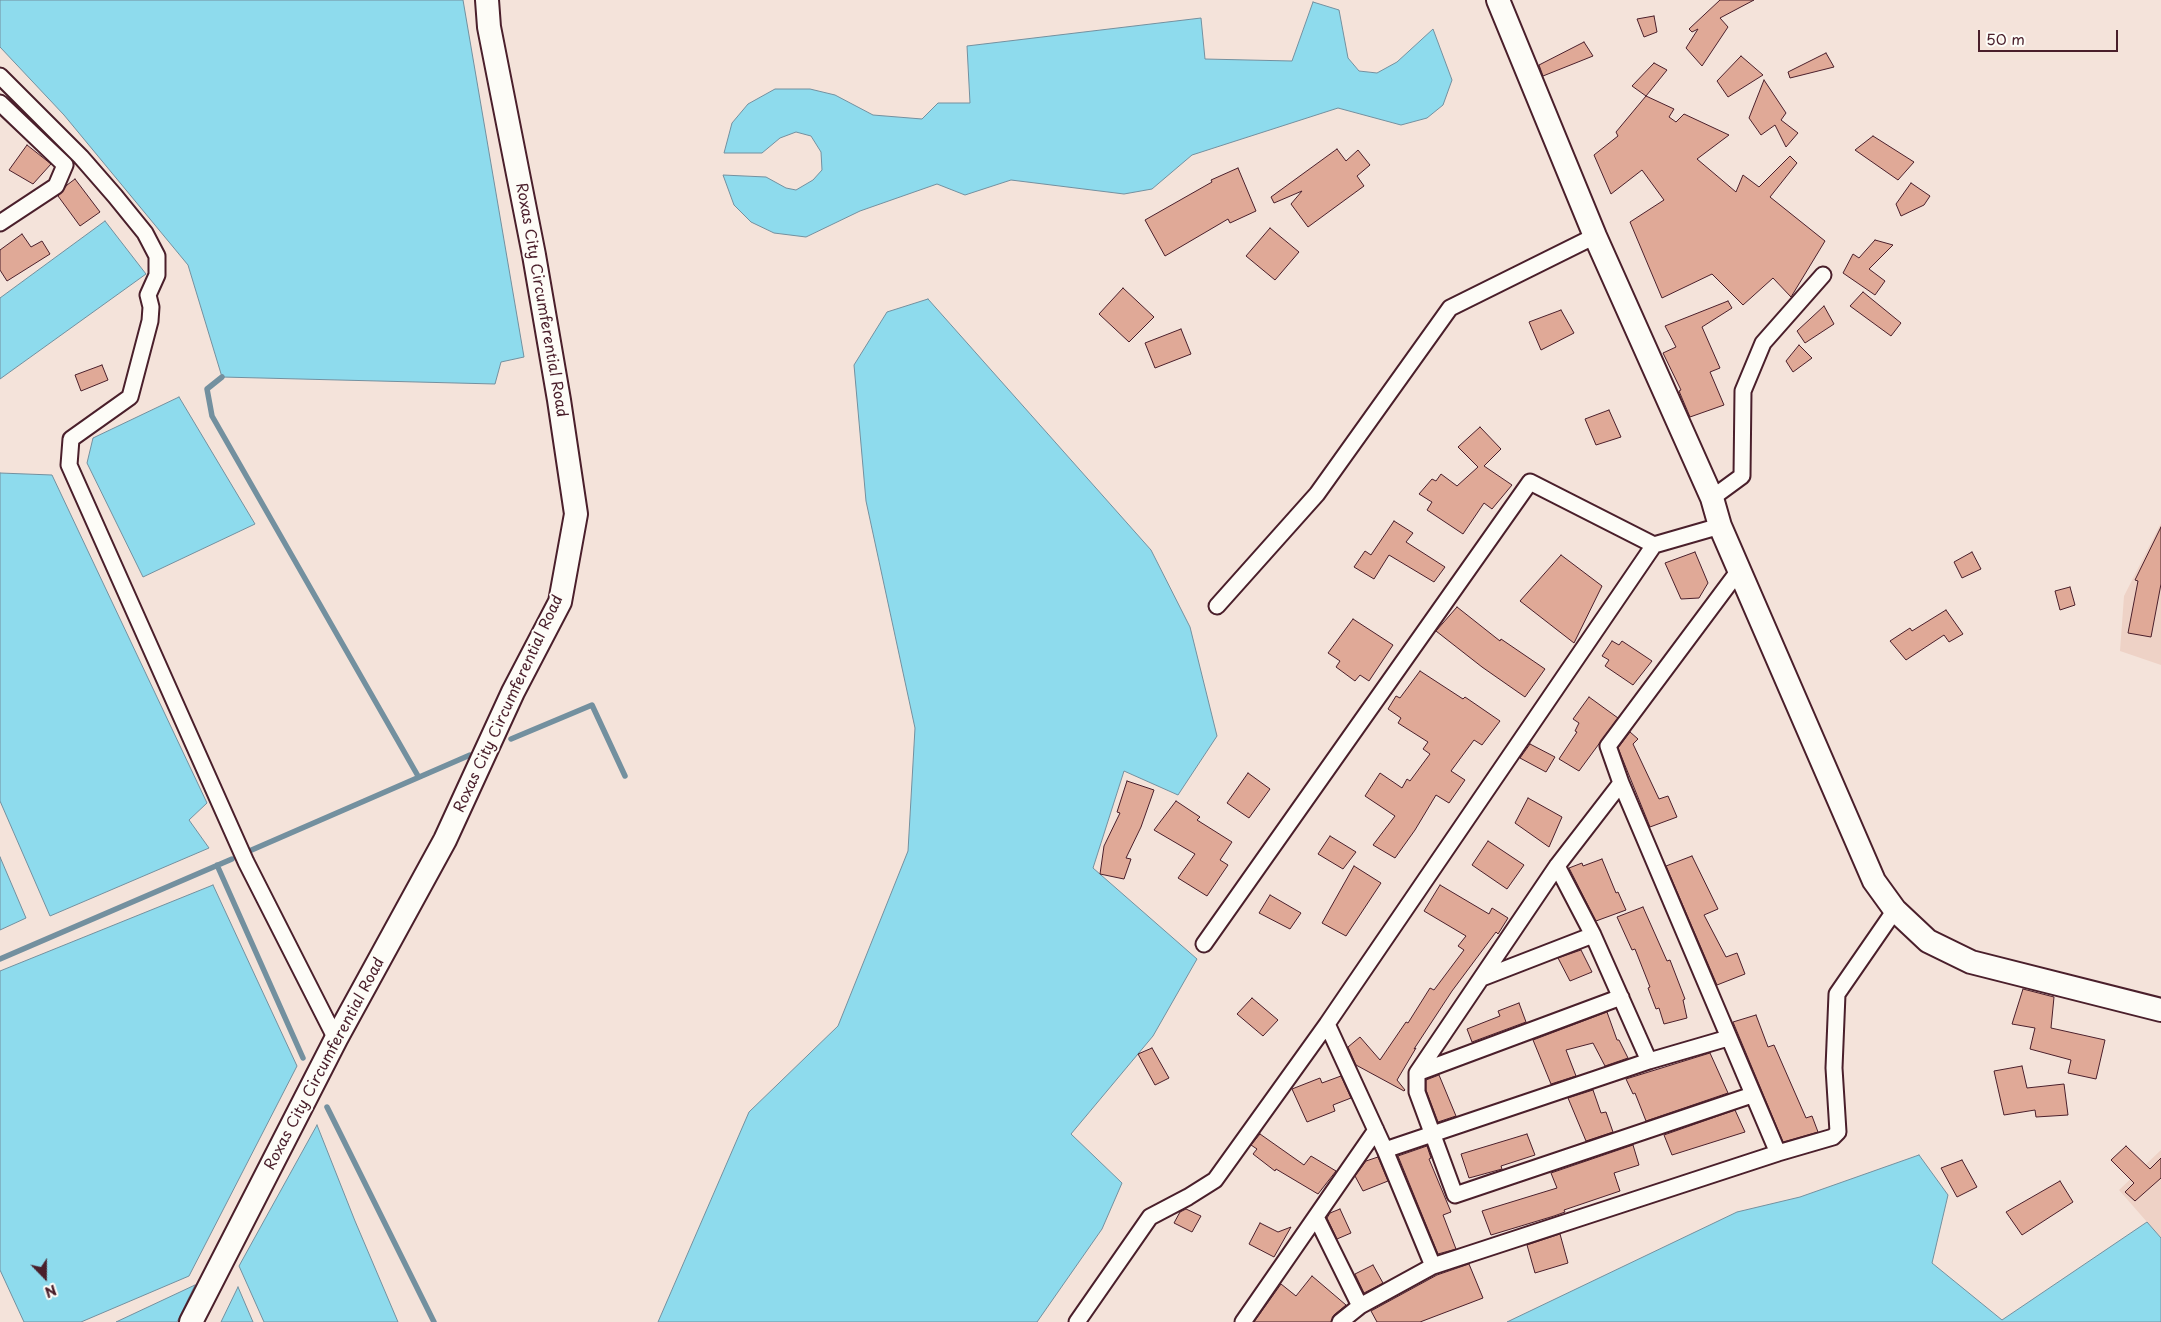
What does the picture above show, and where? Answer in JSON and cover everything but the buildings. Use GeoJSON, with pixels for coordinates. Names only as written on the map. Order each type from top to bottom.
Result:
{"type":"FeatureCollection","features":[{"type":"Feature","properties":{"kind":"main road","name":"Roxas City Circumferential Road"},"geometry":{"type":"LineString","coordinates":[[191,1322],[336,1039],[445,840],[513,692],[560,602],[576,514],[534,255],[489,26],[487,0]]}},
{"type":"Feature","properties":{"kind":"main road"},"geometry":{"type":"LineString","coordinates":[[1498,0],[1596,236],[1712,498],[1720,526],[1874,880],[1895,910],[1928,941],[1971,962],[2161,1010]]}},
{"type":"Feature","properties":{"kind":"street"},"geometry":{"type":"LineString","coordinates":[[0,76],[81,157],[110,189],[145,233],[157,256],[157,276],[148,295],[151,307],[150,321],[130,397],[71,439],[69,465],[246,862],[336,1039]]}},
{"type":"Feature","properties":{"kind":"street"},"geometry":{"type":"LineString","coordinates":[[0,103],[65,164],[56,186],[0,223]]}},
{"type":"Feature","properties":{"kind":"street"},"geometry":{"type":"LineString","coordinates":[[1216,606],[1317,494],[1450,308],[1596,236]]}},
{"type":"Feature","properties":{"kind":"street"},"geometry":{"type":"LineString","coordinates":[[1712,498],[1742,476],[1743,391],[1763,344],[1823,275]]}},
{"type":"Feature","properties":{"kind":"street"},"geometry":{"type":"LineString","coordinates":[[1204,944],[1530,482],[1654,545]]}},
{"type":"Feature","properties":{"kind":"street"},"geometry":{"type":"LineString","coordinates":[[1077,1322],[1150,1217],[1215,1180],[1328,1024],[1654,545],[1720,526]]}},
{"type":"Feature","properties":{"kind":"street"},"geometry":{"type":"LineString","coordinates":[[1740,569],[1608,746],[1621,784],[1778,1153]]}},
{"type":"Feature","properties":{"kind":"street"},"geometry":{"type":"LineString","coordinates":[[1621,784],[1557,866],[1417,1073],[1417,1092],[1455,1195],[1752,1095]]}},
{"type":"Feature","properties":{"kind":"street"},"geometry":{"type":"LineString","coordinates":[[1557,866],[1593,935],[1648,1060]]}},
{"type":"Feature","properties":{"kind":"street"},"geometry":{"type":"LineString","coordinates":[[1340,1322],[1360,1306],[1433,1266],[1833,1136],[1838,1132],[1834,1068],[1837,994],[1895,910]]}},
{"type":"Feature","properties":{"kind":"street"},"geometry":{"type":"LineString","coordinates":[[1482,978],[1593,935]]}},
{"type":"Feature","properties":{"kind":"street"},"geometry":{"type":"LineString","coordinates":[[1417,1073],[1621,997]]}},
{"type":"Feature","properties":{"kind":"street"},"geometry":{"type":"LineString","coordinates":[[1328,1024],[1385,1150],[1433,1266]]}},
{"type":"Feature","properties":{"kind":"street"},"geometry":{"type":"LineString","coordinates":[[1385,1150],[1432,1132],[1648,1060],[1728,1038]]}},
{"type":"Feature","properties":{"kind":"street"},"geometry":{"type":"LineString","coordinates":[[1243,1322],[1376,1130]]}},
{"type":"Feature","properties":{"kind":"street"},"geometry":{"type":"LineString","coordinates":[[1316,1217],[1360,1306]]}},
{"type":"Feature","properties":{"kind":"shaded area"},"geometry":{"type":"Polygon","coordinates":[[[2161,523],[2161,665],[2120,651],[2124,596],[2161,523]]]}},
{"type":"Feature","properties":{"kind":"shaded area"},"geometry":{"type":"Polygon","coordinates":[[[2161,1150],[2161,1238],[2119,1190],[2161,1150]]]}},
{"type":"Feature","properties":{"kind":"water"},"geometry":{"type":"Polygon","coordinates":[[[0,0],[463,0],[524,357],[501,362],[495,384],[222,377],[188,265],[64,115],[0,47],[0,0]]]}},
{"type":"Feature","properties":{"kind":"water"},"geometry":{"type":"Polygon","coordinates":[[[1313,2],[1339,10],[1348,58],[1359,71],[1377,73],[1397,62],[1433,29],[1452,80],[1443,105],[1427,118],[1401,125],[1338,108],[1192,155],[1152,189],[1124,194],[1011,180],[965,195],[937,184],[860,211],[806,237],[774,233],[751,222],[734,205],[723,175],[766,177],[786,188],[796,190],[813,180],[822,170],[821,152],[811,136],[796,132],[780,138],[762,153],[724,153],[732,123],[748,104],[775,89],[810,89],[835,95],[873,115],[922,119],[938,103],[970,103],[967,46],[1201,18],[1205,59],[1292,61],[1313,2]]]}},
{"type":"Feature","properties":{"kind":"water"},"geometry":{"type":"Polygon","coordinates":[[[105,221],[146,274],[0,379],[0,298],[105,221]]]}},
{"type":"Feature","properties":{"kind":"water"},"geometry":{"type":"Polygon","coordinates":[[[928,299],[1151,550],[1190,627],[1217,736],[1178,795],[1124,771],[1093,868],[1197,959],[1153,1036],[1071,1134],[1122,1183],[1102,1229],[1037,1322],[658,1322],[749,1112],[838,1026],[908,851],[915,728],[866,501],[854,365],[887,312],[928,299]]]}},
{"type":"Feature","properties":{"kind":"water"},"geometry":{"type":"Polygon","coordinates":[[[179,397],[255,524],[143,577],[87,463],[93,438],[179,397]]]}},
{"type":"Feature","properties":{"kind":"water"},"geometry":{"type":"Polygon","coordinates":[[[0,473],[52,475],[207,803],[189,820],[209,848],[50,916],[0,801],[0,473]]]}},
{"type":"Feature","properties":{"kind":"water"},"geometry":{"type":"Polygon","coordinates":[[[0,857],[26,918],[0,930],[0,857]]]}},
{"type":"Feature","properties":{"kind":"water"},"geometry":{"type":"Polygon","coordinates":[[[213,885],[297,1066],[189,1276],[81,1322],[24,1322],[0,1270],[0,971],[213,885]]]}},
{"type":"Feature","properties":{"kind":"water"},"geometry":{"type":"Polygon","coordinates":[[[317,1125],[398,1322],[264,1322],[239,1266],[317,1125]]]}},
{"type":"Feature","properties":{"kind":"water"},"geometry":{"type":"Polygon","coordinates":[[[1919,1155],[1948,1195],[1932,1263],[2002,1320],[2147,1222],[2161,1238],[2161,1322],[1507,1322],[1737,1212],[1800,1197],[1919,1155]]]}},
{"type":"Feature","properties":{"kind":"water"},"geometry":{"type":"Polygon","coordinates":[[[195,1285],[177,1322],[116,1322],[195,1285]]]}},
{"type":"Feature","properties":{"kind":"water"},"geometry":{"type":"Polygon","coordinates":[[[238,1287],[253,1322],[221,1322],[238,1287]]]}},
{"type":"Feature","properties":{"kind":"waterway"},"geometry":{"type":"LineString","coordinates":[[222,377],[207,389],[212,416],[418,776]]}},
{"type":"Feature","properties":{"kind":"waterway"},"geometry":{"type":"LineString","coordinates":[[511,739],[592,705],[625,776]]}},
{"type":"Feature","properties":{"kind":"waterway"},"geometry":{"type":"LineString","coordinates":[[247,852],[470,755]]}},
{"type":"Feature","properties":{"kind":"waterway"},"geometry":{"type":"LineString","coordinates":[[0,959],[232,859]]}},
{"type":"Feature","properties":{"kind":"waterway"},"geometry":{"type":"LineString","coordinates":[[217,865],[303,1058]]}},
{"type":"Feature","properties":{"kind":"waterway"},"geometry":{"type":"LineString","coordinates":[[327,1107],[434,1322]]}}]}
